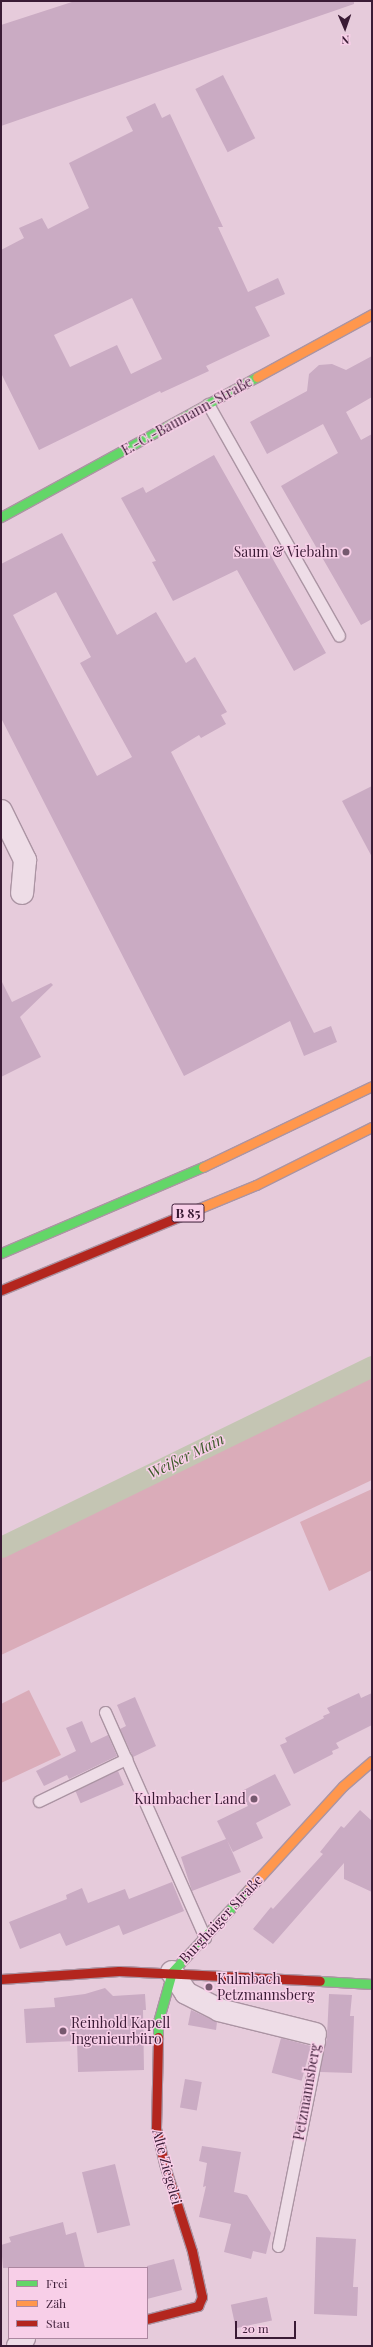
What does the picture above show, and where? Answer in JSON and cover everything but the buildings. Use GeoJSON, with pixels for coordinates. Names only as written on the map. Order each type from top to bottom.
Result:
{"type":"FeatureCollection","features":[{"type":"Feature","properties":{"kind":"main road","name":"E.-C.-Baumann-Straße"},"geometry":{"type":"LineString","coordinates":[[1,518],[372,314]]}},
{"type":"Feature","properties":{"kind":"main road","name":"B 85"},"geometry":{"type":"LineString","coordinates":[[18,1247],[214,1162],[372,1086]]}},
{"type":"Feature","properties":{"kind":"main road","name":"B 85"},"geometry":{"type":"LineString","coordinates":[[1,1290],[256,1185],[372,1127]]}},
{"type":"Feature","properties":{"kind":"main road"},"geometry":{"type":"LineString","coordinates":[[1,1247],[18,1247]]}},
{"type":"Feature","properties":{"kind":"main road"},"geometry":{"type":"LineString","coordinates":[[1,1253],[18,1247]]}},
{"type":"Feature","properties":{"kind":"main road","name":"Burghaiger Straße"},"geometry":{"type":"LineString","coordinates":[[1,1979],[119,1971],[172,1972],[205,1938],[343,1786],[372,1760]]}},
{"type":"Feature","properties":{"kind":"main road"},"geometry":{"type":"LineString","coordinates":[[172,1972],[372,1984]]}},
{"type":"Feature","properties":{"kind":"main road","name":"Alte Ziegelei"},"geometry":{"type":"LineString","coordinates":[[148,2319],[198,2306],[202,2297],[192,2251],[164,2163],[156,2128],[158,2022],[172,1972]]}},
{"type":"Feature","properties":{"kind":"street"},"geometry":{"type":"LineString","coordinates":[[1,811],[25,860],[22,893]]}},
{"type":"Feature","properties":{"kind":"street","name":"Petzmannsberg"},"geometry":{"type":"LineString","coordinates":[[172,1972],[186,1993],[219,2010],[314,2034]]}},
{"type":"Feature","properties":{"kind":"lane"},"geometry":{"type":"LineString","coordinates":[[208,404],[339,636]]}},
{"type":"Feature","properties":{"kind":"lane"},"geometry":{"type":"LineString","coordinates":[[105,1712],[205,1938]]}},
{"type":"Feature","properties":{"kind":"lane"},"geometry":{"type":"LineString","coordinates":[[38,1801],[126,1759]]}},
{"type":"Feature","properties":{"kind":"lane","name":"Petzmannsberg"},"geometry":{"type":"LineString","coordinates":[[278,2246],[319,2041],[314,2034]]}},
{"type":"Feature","properties":{"kind":"shaded area"},"geometry":{"type":"Polygon","coordinates":[[[372,1368],[372,1480],[1,1655],[1,1551],[372,1368]]]}},
{"type":"Feature","properties":{"kind":"shaded area"},"geometry":{"type":"Polygon","coordinates":[[[372,1489],[372,1570],[329,1591],[300,1522],[372,1489]]]}},
{"type":"Feature","properties":{"kind":"shaded area"},"geometry":{"type":"Polygon","coordinates":[[[29,1690],[61,1755],[1,1783],[1,1704],[29,1690]]]}},
{"type":"Feature","properties":{"kind":"waterway","name":"Weißer Main"},"geometry":{"type":"LineString","coordinates":[[1,1547],[372,1366]]}},
{"type":"Feature","properties":{"kind":"traffic: fast"},"geometry":{"type":"LineString","coordinates":[[1,517],[257,377]]}},
{"type":"Feature","properties":{"kind":"traffic: fast"},"geometry":{"type":"LineString","coordinates":[[1,1253],[203,1167]]}},
{"type":"Feature","properties":{"kind":"traffic: fast"},"geometry":{"type":"LineString","coordinates":[[158,2037],[158,2022],[172,1972],[248,1890]]}},
{"type":"Feature","properties":{"kind":"traffic: fast"},"geometry":{"type":"LineString","coordinates":[[320,1981],[372,1984]]}},
{"type":"Feature","properties":{"kind":"traffic: slow"},"geometry":{"type":"LineString","coordinates":[[257,377],[372,314]]}},
{"type":"Feature","properties":{"kind":"traffic: slow"},"geometry":{"type":"LineString","coordinates":[[203,1167],[372,1086]]}},
{"type":"Feature","properties":{"kind":"traffic: slow"},"geometry":{"type":"LineString","coordinates":[[195,1210],[256,1185],[372,1127]]}},
{"type":"Feature","properties":{"kind":"traffic: slow"},"geometry":{"type":"LineString","coordinates":[[248,1890],[343,1786],[372,1761]]}},
{"type":"Feature","properties":{"kind":"traffic: jam"},"geometry":{"type":"LineString","coordinates":[[1,1290],[195,1210]]}},
{"type":"Feature","properties":{"kind":"traffic: jam"},"geometry":{"type":"LineString","coordinates":[[1,1979],[119,1971],[320,1981]]}},
{"type":"Feature","properties":{"kind":"traffic: jam"},"geometry":{"type":"LineString","coordinates":[[148,2319],[198,2306],[202,2297],[192,2251],[164,2163],[156,2128],[158,2037]]}},
{"type":"Feature","properties":{"kind":"place","name":"Saum & Viebahn"},"geometry":{"type":"Point","coordinates":[346,552]}},
{"type":"Feature","properties":{"kind":"place","name":"Kulmbacher Land"},"geometry":{"type":"Point","coordinates":[254,1799]}},
{"type":"Feature","properties":{"kind":"place","name":"Kulmbach Petzmannsberg"},"geometry":{"type":"Point","coordinates":[209,1987]}},
{"type":"Feature","properties":{"kind":"place","name":"Reinhold Kapell Ingenieurbüro"},"geometry":{"type":"Point","coordinates":[63,2031]}}]}
